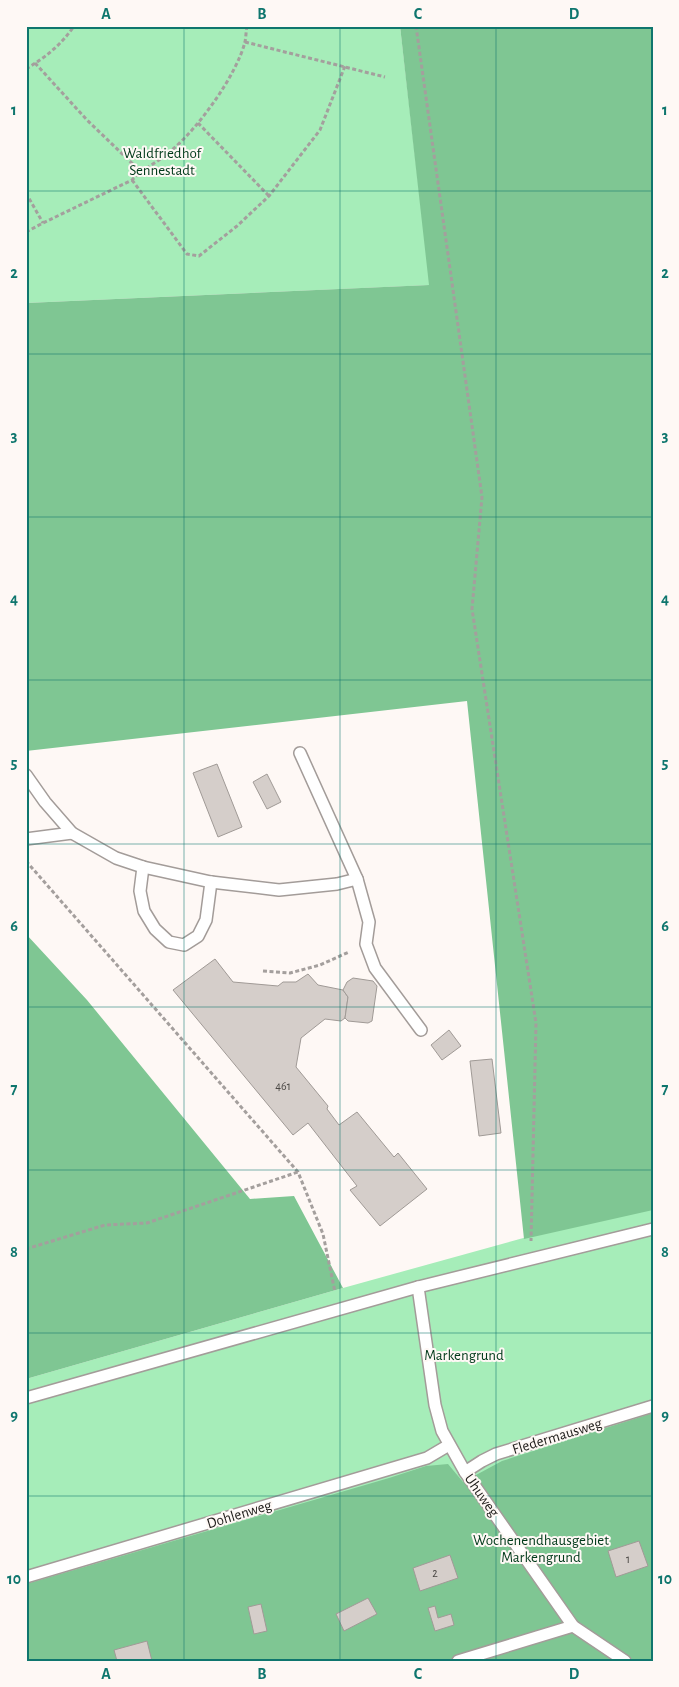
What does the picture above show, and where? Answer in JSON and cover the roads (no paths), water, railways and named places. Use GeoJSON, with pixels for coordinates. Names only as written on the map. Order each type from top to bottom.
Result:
{"type":"FeatureCollection","features":[{"type":"Feature","properties":{"kind":"lane"},"geometry":{"type":"LineString","coordinates":[[300,753],[357,879],[369,922],[366,944],[375,968],[421,1030]]}},
{"type":"Feature","properties":{"kind":"lane"},"geometry":{"type":"LineString","coordinates":[[26,775],[45,802],[72,833],[116,858],[143,867],[211,882],[279,890],[337,884],[357,879]]}},
{"type":"Feature","properties":{"kind":"lane"},"geometry":{"type":"LineString","coordinates":[[26,839],[72,833]]}},
{"type":"Feature","properties":{"kind":"lane"},"geometry":{"type":"LineString","coordinates":[[143,867],[140,891],[144,911],[155,929],[169,942],[184,945],[198,936],[206,920],[211,882]]}},
{"type":"Feature","properties":{"kind":"lane"},"geometry":{"type":"LineString","coordinates":[[26,1398],[418,1287],[653,1229]]}},
{"type":"Feature","properties":{"kind":"lane","name":"Uhuweg"},"geometry":{"type":"LineString","coordinates":[[418,1287],[435,1405],[442,1432],[449,1445],[465,1472],[573,1626],[625,1661]]}},
{"type":"Feature","properties":{"kind":"lane","name":"Fledermausweg"},"geometry":{"type":"LineString","coordinates":[[465,1472],[496,1454],[653,1406]]}},
{"type":"Feature","properties":{"kind":"lane","name":"Dohlenweg"},"geometry":{"type":"LineString","coordinates":[[26,1577],[427,1458],[449,1445]]}},
{"type":"Feature","properties":{"kind":"lane"},"geometry":{"type":"LineString","coordinates":[[458,1661],[573,1626]]}},
{"type":"Feature","properties":{"kind":"park label","name":"Waldfriedhof Sennestadt"},"geometry":{"type":"Point","coordinates":[162,162]}},
{"type":"Feature","properties":{"kind":"park label","name":"Markengrund"},"geometry":{"type":"Point","coordinates":[464,1355]}},
{"type":"Feature","properties":{"kind":"park label","name":"Wochenendhausgebiet Markengrund"},"geometry":{"type":"Point","coordinates":[541,1548]}}]}
